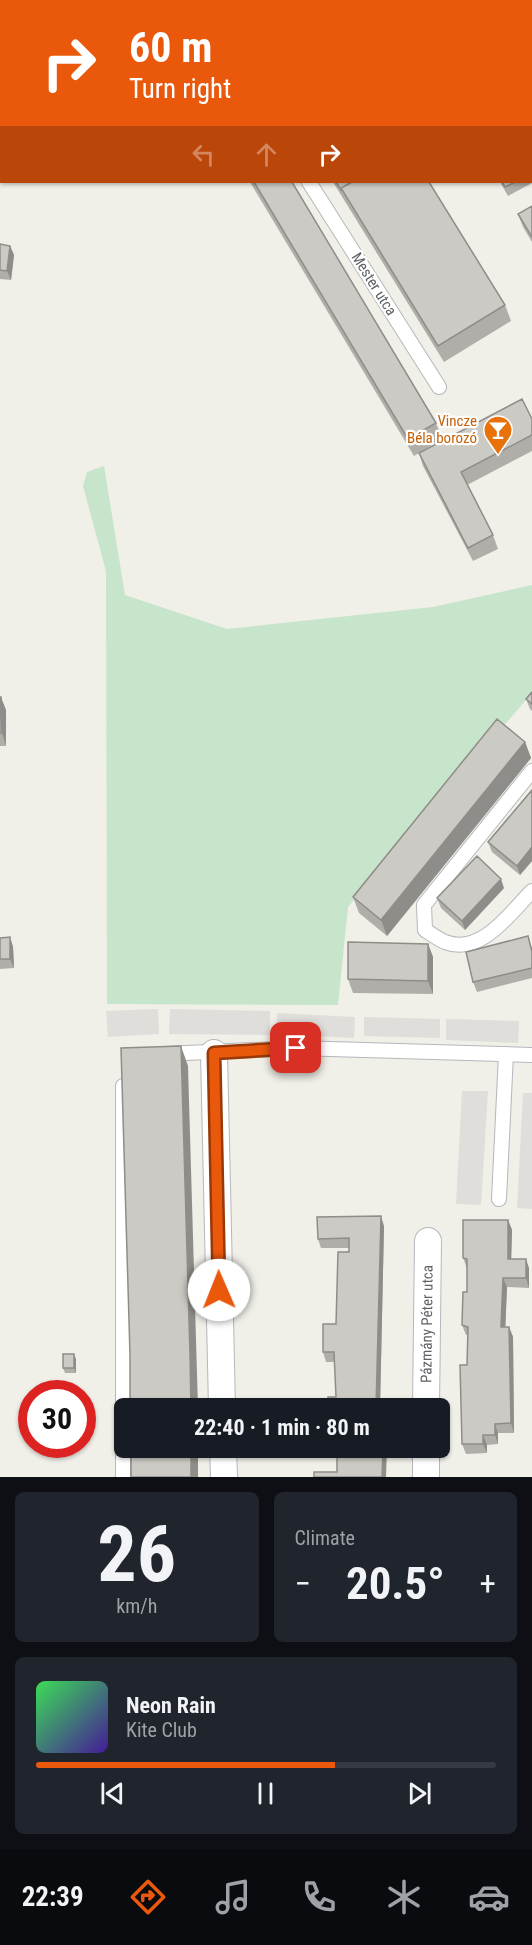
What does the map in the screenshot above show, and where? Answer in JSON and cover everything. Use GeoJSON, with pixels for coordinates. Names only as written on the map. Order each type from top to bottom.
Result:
{"type":"FeatureCollection","features":[{"type":"Feature","properties":{"kind":"street"},"geometry":{"type":"LineString","coordinates":[[214,1053],[222,1398]]}},
{"type":"Feature","properties":{"kind":"street","name":"Pázmány Péter utca"},"geometry":{"type":"LineString","coordinates":[[426,1398],[428,1240]]}},
{"type":"Feature","properties":{"kind":"street"},"geometry":{"type":"LineString","coordinates":[[223,1458],[224,1477]]}},
{"type":"Feature","properties":{"kind":"street"},"geometry":{"type":"LineString","coordinates":[[426,1458],[426,1477]]}},
{"type":"Feature","properties":{"kind":"lane","name":"Mester utca"},"geometry":{"type":"LineString","coordinates":[[310,183],[439,387]]}},
{"type":"Feature","properties":{"kind":"lane"},"geometry":{"type":"LineString","coordinates":[[532,771],[424,905],[424,930],[446,943],[471,943],[491,934],[532,891]]}},
{"type":"Feature","properties":{"kind":"lane"},"geometry":{"type":"LineString","coordinates":[[145,1055],[296,1048],[532,1055]]}},
{"type":"Feature","properties":{"kind":"lane"},"geometry":{"type":"LineString","coordinates":[[499,1199],[506,1054]]}},
{"type":"Feature","properties":{"kind":"lane"},"geometry":{"type":"LineString","coordinates":[[123,1067],[123,1477]]}},
{"type":"Feature","properties":{"kind":"shaded area"},"geometry":{"type":"Polygon","coordinates":[[[158,1009],[159,1034],[108,1037],[106,1011],[158,1009]]]}},
{"type":"Feature","properties":{"kind":"shaded area"},"geometry":{"type":"Polygon","coordinates":[[[170,1009],[270,1011],[270,1035],[169,1034],[170,1009]]]}},
{"type":"Feature","properties":{"kind":"shaded area"},"geometry":{"type":"Polygon","coordinates":[[[277,1013],[355,1017],[354,1038],[276,1034],[277,1013]]]}},
{"type":"Feature","properties":{"kind":"shaded area"},"geometry":{"type":"Polygon","coordinates":[[[364,1017],[440,1019],[440,1038],[364,1036],[364,1017]]]}},
{"type":"Feature","properties":{"kind":"shaded area"},"geometry":{"type":"Polygon","coordinates":[[[446,1019],[519,1021],[518,1043],[446,1040],[446,1019]]]}},
{"type":"Feature","properties":{"kind":"shaded area"},"geometry":{"type":"Polygon","coordinates":[[[462,1091],[488,1091],[481,1205],[456,1204],[462,1091]]]}},
{"type":"Feature","properties":{"kind":"shaded area"},"geometry":{"type":"Polygon","coordinates":[[[523,1093],[532,1093],[532,1209],[517,1208],[523,1093]]]}},
{"type":"Feature","properties":{"kind":"green space"},"geometry":{"type":"Polygon","coordinates":[[[104,466],[125,595],[227,629],[433,607],[532,585],[532,693],[348,907],[338,1005],[107,1004],[106,571],[83,486],[87,472],[104,466]]]}},
{"type":"Feature","properties":{"kind":"building"},"geometry":{"type":"Polygon","coordinates":[[[255,183],[293,183],[436,423],[408,439],[255,183]]]}},
{"type":"Feature","properties":{"kind":"building"},"geometry":{"type":"Polygon","coordinates":[[[337,183],[350,183],[341,188],[342,191],[337,183]]]}},
{"type":"Feature","properties":{"kind":"building"},"geometry":{"type":"Polygon","coordinates":[[[350,183],[430,183],[505,305],[438,346],[341,188],[350,183]]]}},
{"type":"Feature","properties":{"kind":"building"},"geometry":{"type":"Polygon","coordinates":[[[532,206],[532,237],[518,214],[532,206]]]}},
{"type":"Feature","properties":{"kind":"building"},"geometry":{"type":"Polygon","coordinates":[[[0,244],[10,246],[7,271],[0,270],[0,244]]]}},
{"type":"Feature","properties":{"kind":"building"},"geometry":{"type":"Polygon","coordinates":[[[522,399],[532,419],[532,435],[461,472],[493,535],[468,548],[419,453],[522,399]]]}},
{"type":"Feature","properties":{"kind":"building"},"geometry":{"type":"Polygon","coordinates":[[[532,692],[532,704],[526,699],[532,692]]]}},
{"type":"Feature","properties":{"kind":"building"},"geometry":{"type":"Polygon","coordinates":[[[1,697],[2,733],[0,733],[1,697]]]}},
{"type":"Feature","properties":{"kind":"building"},"geometry":{"type":"Polygon","coordinates":[[[497,719],[525,742],[381,920],[353,897],[497,719]]]}},
{"type":"Feature","properties":{"kind":"building"},"geometry":{"type":"Polygon","coordinates":[[[532,790],[532,847],[517,866],[488,842],[532,790]]]}},
{"type":"Feature","properties":{"kind":"building"},"geometry":{"type":"Polygon","coordinates":[[[477,856],[501,879],[462,921],[437,898],[477,856]]]}},
{"type":"Feature","properties":{"kind":"building"},"geometry":{"type":"Polygon","coordinates":[[[528,936],[532,952],[532,968],[473,982],[466,952],[528,936]]]}},
{"type":"Feature","properties":{"kind":"building"},"geometry":{"type":"Polygon","coordinates":[[[10,937],[10,959],[0,959],[0,938],[10,937]]]}},
{"type":"Feature","properties":{"kind":"building"},"geometry":{"type":"Polygon","coordinates":[[[348,942],[428,944],[428,981],[348,979],[348,942]]]}},
{"type":"Feature","properties":{"kind":"building"},"geometry":{"type":"Polygon","coordinates":[[[181,1046],[191,1398],[130,1398],[121,1048],[181,1046]]]}},
{"type":"Feature","properties":{"kind":"building"},"geometry":{"type":"Polygon","coordinates":[[[381,1216],[376,1398],[328,1398],[336,1397],[334,1352],[323,1352],[323,1324],[336,1324],[338,1252],[349,1252],[349,1238],[318,1239],[317,1217],[381,1216]]]}},
{"type":"Feature","properties":{"kind":"building"},"geometry":{"type":"Polygon","coordinates":[[[463,1220],[508,1220],[508,1259],[526,1259],[526,1278],[503,1278],[501,1327],[509,1327],[511,1423],[495,1424],[495,1435],[483,1435],[483,1444],[462,1444],[460,1365],[467,1365],[468,1327],[462,1325],[463,1292],[467,1292],[467,1259],[463,1258],[463,1220]]]}},
{"type":"Feature","properties":{"kind":"building"},"geometry":{"type":"Polygon","coordinates":[[[63,1354],[74,1354],[74,1368],[63,1368],[63,1354]]]}},
{"type":"Feature","properties":{"kind":"building"},"geometry":{"type":"Polygon","coordinates":[[[131,1458],[191,1458],[191,1477],[131,1477],[131,1458]]]}},
{"type":"Feature","properties":{"kind":"building"},"geometry":{"type":"Polygon","coordinates":[[[337,1458],[383,1458],[382,1477],[314,1477],[314,1472],[337,1472],[337,1458]]]}},
{"type":"Feature","properties":{"kind":"place","name":"Vincze Béla borozó"},"geometry":{"type":"Point","coordinates":[498,456]}},
{"type":"Feature","properties":{"kind":"route"},"geometry":{"type":"LineString","coordinates":[[219,1290],[214,1053],[296,1048]]}}]}
